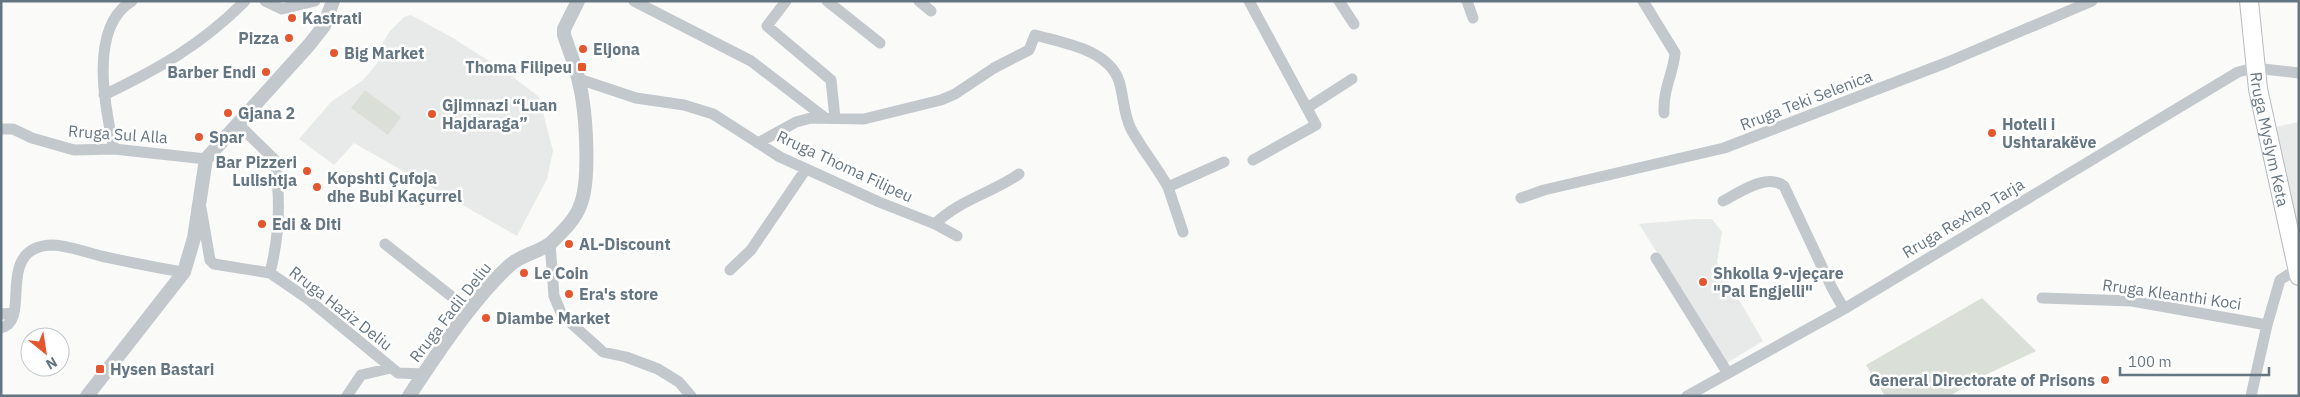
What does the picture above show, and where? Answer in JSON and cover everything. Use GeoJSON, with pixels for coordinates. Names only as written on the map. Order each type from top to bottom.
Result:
{"type":"FeatureCollection","features":[{"type":"Feature","properties":{"kind":"main road","name":"Rruga Myslym Keta"},"geometry":{"type":"LineString","coordinates":[[2249,1],[2254,68],[2298,273]]}},
{"type":"Feature","properties":{"kind":"street"},"geometry":{"type":"LineString","coordinates":[[114,149],[104,95],[106,51],[113,19],[118,12],[132,1]]}},
{"type":"Feature","properties":{"kind":"street"},"geometry":{"type":"LineString","coordinates":[[104,95],[162,66],[205,38],[245,1]]}},
{"type":"Feature","properties":{"kind":"street"},"geometry":{"type":"LineString","coordinates":[[266,1],[282,9],[315,1]]}},
{"type":"Feature","properties":{"kind":"street"},"geometry":{"type":"LineString","coordinates":[[88,396],[184,272],[194,238],[206,159],[299,58],[324,26],[333,1]]}},
{"type":"Feature","properties":{"kind":"street","name":"Rruga Fadil Deliu"},"geometry":{"type":"LineString","coordinates":[[409,396],[470,311],[509,265],[550,243],[576,216],[584,192],[586,170],[584,122],[579,79],[564,35],[564,29],[578,1]]}},
{"type":"Feature","properties":{"kind":"street"},"geometry":{"type":"LineString","coordinates":[[634,1],[751,61],[830,118]]}},
{"type":"Feature","properties":{"kind":"street"},"geometry":{"type":"LineString","coordinates":[[786,1],[767,26],[831,80],[830,118]]}},
{"type":"Feature","properties":{"kind":"street"},"geometry":{"type":"LineString","coordinates":[[828,1],[880,42]]}},
{"type":"Feature","properties":{"kind":"street"},"geometry":{"type":"LineString","coordinates":[[919,1],[931,11]]}},
{"type":"Feature","properties":{"kind":"street"},"geometry":{"type":"LineString","coordinates":[[1248,1],[1316,125],[1253,160]]}},
{"type":"Feature","properties":{"kind":"street"},"geometry":{"type":"LineString","coordinates":[[1340,1],[1354,24]]}},
{"type":"Feature","properties":{"kind":"street"},"geometry":{"type":"LineString","coordinates":[[1467,1],[1473,18]]}},
{"type":"Feature","properties":{"kind":"street"},"geometry":{"type":"LineString","coordinates":[[1643,1],[1675,53],[1663,97],[1664,113]]}},
{"type":"Feature","properties":{"kind":"street","name":"Rruga Teki Selenica"},"geometry":{"type":"LineString","coordinates":[[1521,198],[1544,190],[1724,148],[1948,62],[2092,1]]}},
{"type":"Feature","properties":{"kind":"street"},"geometry":{"type":"LineString","coordinates":[[758,143],[796,122],[812,118],[864,119],[941,100],[955,94],[994,68],[1029,50],[1035,35],[1089,52],[1111,68],[1118,79],[1126,116],[1131,128],[1168,186],[1183,232]]}},
{"type":"Feature","properties":{"kind":"street"},"geometry":{"type":"LineString","coordinates":[[2254,68],[2299,73]]}},
{"type":"Feature","properties":{"kind":"street","name":"Rruga Rexhep Tarja"},"geometry":{"type":"LineString","coordinates":[[1688,396],[1727,372],[1844,309],[2238,72],[2254,68]]}},
{"type":"Feature","properties":{"kind":"street","name":"Rruga Thoma Filipeu"},"geometry":{"type":"LineString","coordinates":[[579,79],[636,98],[699,109],[713,114],[758,143],[806,169],[936,224],[957,236]]}},
{"type":"Feature","properties":{"kind":"street"},"geometry":{"type":"LineString","coordinates":[[1307,108],[1352,79]]}},
{"type":"Feature","properties":{"kind":"street"},"geometry":{"type":"LineString","coordinates":[[199,201],[210,260],[220,265],[270,273],[276,248],[278,218],[274,159],[238,124]]}},
{"type":"Feature","properties":{"kind":"street","name":"Rruga Sul Alla"},"geometry":{"type":"LineString","coordinates":[[1,129],[13,129],[32,138],[74,150],[114,149],[206,159]]}},
{"type":"Feature","properties":{"kind":"street"},"geometry":{"type":"LineString","coordinates":[[1168,186],[1224,162]]}},
{"type":"Feature","properties":{"kind":"street"},"geometry":{"type":"LineString","coordinates":[[730,270],[751,250],[806,169]]}},
{"type":"Feature","properties":{"kind":"street"},"geometry":{"type":"LineString","coordinates":[[936,224],[961,205],[1006,183],[1019,174]]}},
{"type":"Feature","properties":{"kind":"street"},"geometry":{"type":"LineString","coordinates":[[1724,201],[1741,191],[1767,181],[1778,181],[1784,186],[1832,288],[1844,309]]}},
{"type":"Feature","properties":{"kind":"street"},"geometry":{"type":"LineString","coordinates":[[550,243],[554,296],[562,315],[603,352],[626,357],[658,369],[679,382],[691,396]]}},
{"type":"Feature","properties":{"kind":"street"},"geometry":{"type":"LineString","coordinates":[[385,244],[470,311]]}},
{"type":"Feature","properties":{"kind":"street"},"geometry":{"type":"LineString","coordinates":[[1,328],[13,320],[17,273],[20,263],[25,256],[41,246],[66,247],[184,272]]}},
{"type":"Feature","properties":{"kind":"street"},"geometry":{"type":"LineString","coordinates":[[1656,258],[1727,372]]}},
{"type":"Feature","properties":{"kind":"street","name":"Rruga Haziz Deliu"},"geometry":{"type":"LineString","coordinates":[[270,273],[308,299],[391,368],[403,374],[424,374]]}},
{"type":"Feature","properties":{"kind":"street"},"geometry":{"type":"LineString","coordinates":[[2252,396],[2267,325],[2280,280],[2298,273]]}},
{"type":"Feature","properties":{"kind":"street","name":"Rruga Kleanthi Koci"},"geometry":{"type":"LineString","coordinates":[[2042,298],[2132,301],[2267,325]]}},
{"type":"Feature","properties":{"kind":"street"},"geometry":{"type":"LineString","coordinates":[[1,314],[14,312]]}},
{"type":"Feature","properties":{"kind":"street","name":"Rruga Haziz Deliu"},"geometry":{"type":"LineString","coordinates":[[347,396],[361,375],[391,368]]}},
{"type":"Feature","properties":{"kind":"shaded area","name":"Gjimnazi “Luan Hajdaraga”"},"geometry":{"type":"Polygon","coordinates":[[[411,15],[453,38],[508,73],[539,97],[553,151],[547,179],[517,236],[354,143],[334,165],[299,139],[331,102],[363,80],[379,61],[374,57],[390,31],[404,17],[411,15]]]}},
{"type":"Feature","properties":{"kind":"shaded area"},"geometry":{"type":"Polygon","coordinates":[[[365,90],[401,117],[388,135],[351,108],[365,90]]]}},
{"type":"Feature","properties":{"kind":"shaded area"},"geometry":{"type":"Polygon","coordinates":[[[2299,122],[2299,250],[2271,128],[2299,122]]]}},
{"type":"Feature","properties":{"kind":"shaded area","name":"Shkolla 9-vjeçare \"Pal Engjelli\""},"geometry":{"type":"Polygon","coordinates":[[[1712,219],[1722,232],[1717,262],[1763,341],[1727,363],[1639,224],[1712,219]]]}},
{"type":"Feature","properties":{"kind":"shaded area"},"geometry":{"type":"Polygon","coordinates":[[[1982,298],[2036,351],[1981,377],[1950,396],[1885,396],[1866,365],[1982,298]]]}},
{"type":"Feature","properties":{"kind":"place","name":"Kastrati"},"geometry":{"type":"Point","coordinates":[292,18]}},
{"type":"Feature","properties":{"kind":"place","name":"Pizza"},"geometry":{"type":"Point","coordinates":[289,38]}},
{"type":"Feature","properties":{"kind":"place","name":"Eljona"},"geometry":{"type":"Point","coordinates":[583,49]}},
{"type":"Feature","properties":{"kind":"place","name":"Big Market"},"geometry":{"type":"Point","coordinates":[334,53]}},
{"type":"Feature","properties":{"kind":"place","name":"Thoma Filipeu"},"geometry":{"type":"Point","coordinates":[582,67]}},
{"type":"Feature","properties":{"kind":"place","name":"Barber Endi"},"geometry":{"type":"Point","coordinates":[266,72]}},
{"type":"Feature","properties":{"kind":"place","name":"Gjana 2"},"geometry":{"type":"Point","coordinates":[228,113]}},
{"type":"Feature","properties":{"kind":"place","name":"Gjimnazi “Luan Hajdaraga”"},"geometry":{"type":"Point","coordinates":[432,114]}},
{"type":"Feature","properties":{"kind":"place","name":"Hoteli i Ushtarakëve"},"geometry":{"type":"Point","coordinates":[1992,133]}},
{"type":"Feature","properties":{"kind":"place","name":"Spar"},"geometry":{"type":"Point","coordinates":[199,137]}},
{"type":"Feature","properties":{"kind":"place","name":"Bar Pizzeri Lulishtja"},"geometry":{"type":"Point","coordinates":[307,171]}},
{"type":"Feature","properties":{"kind":"place","name":"Kopshti Çufoja dhe Bubi Kaçurrel"},"geometry":{"type":"Point","coordinates":[317,187]}},
{"type":"Feature","properties":{"kind":"place","name":"Edi & Diti"},"geometry":{"type":"Point","coordinates":[262,224]}},
{"type":"Feature","properties":{"kind":"place","name":"AL-Discount"},"geometry":{"type":"Point","coordinates":[569,244]}},
{"type":"Feature","properties":{"kind":"place","name":"Le Coin"},"geometry":{"type":"Point","coordinates":[524,273]}},
{"type":"Feature","properties":{"kind":"place","name":"Shkolla 9-vjeçare \"Pal Engjelli\""},"geometry":{"type":"Point","coordinates":[1703,282]}},
{"type":"Feature","properties":{"kind":"place","name":"Era's store"},"geometry":{"type":"Point","coordinates":[569,294]}},
{"type":"Feature","properties":{"kind":"place","name":"Diambe Market"},"geometry":{"type":"Point","coordinates":[486,318]}},
{"type":"Feature","properties":{"kind":"place","name":"Hysen Bastari"},"geometry":{"type":"Point","coordinates":[100,369]}},
{"type":"Feature","properties":{"kind":"place","name":"General Directorate of Prisons"},"geometry":{"type":"Point","coordinates":[2105,380]}}]}
